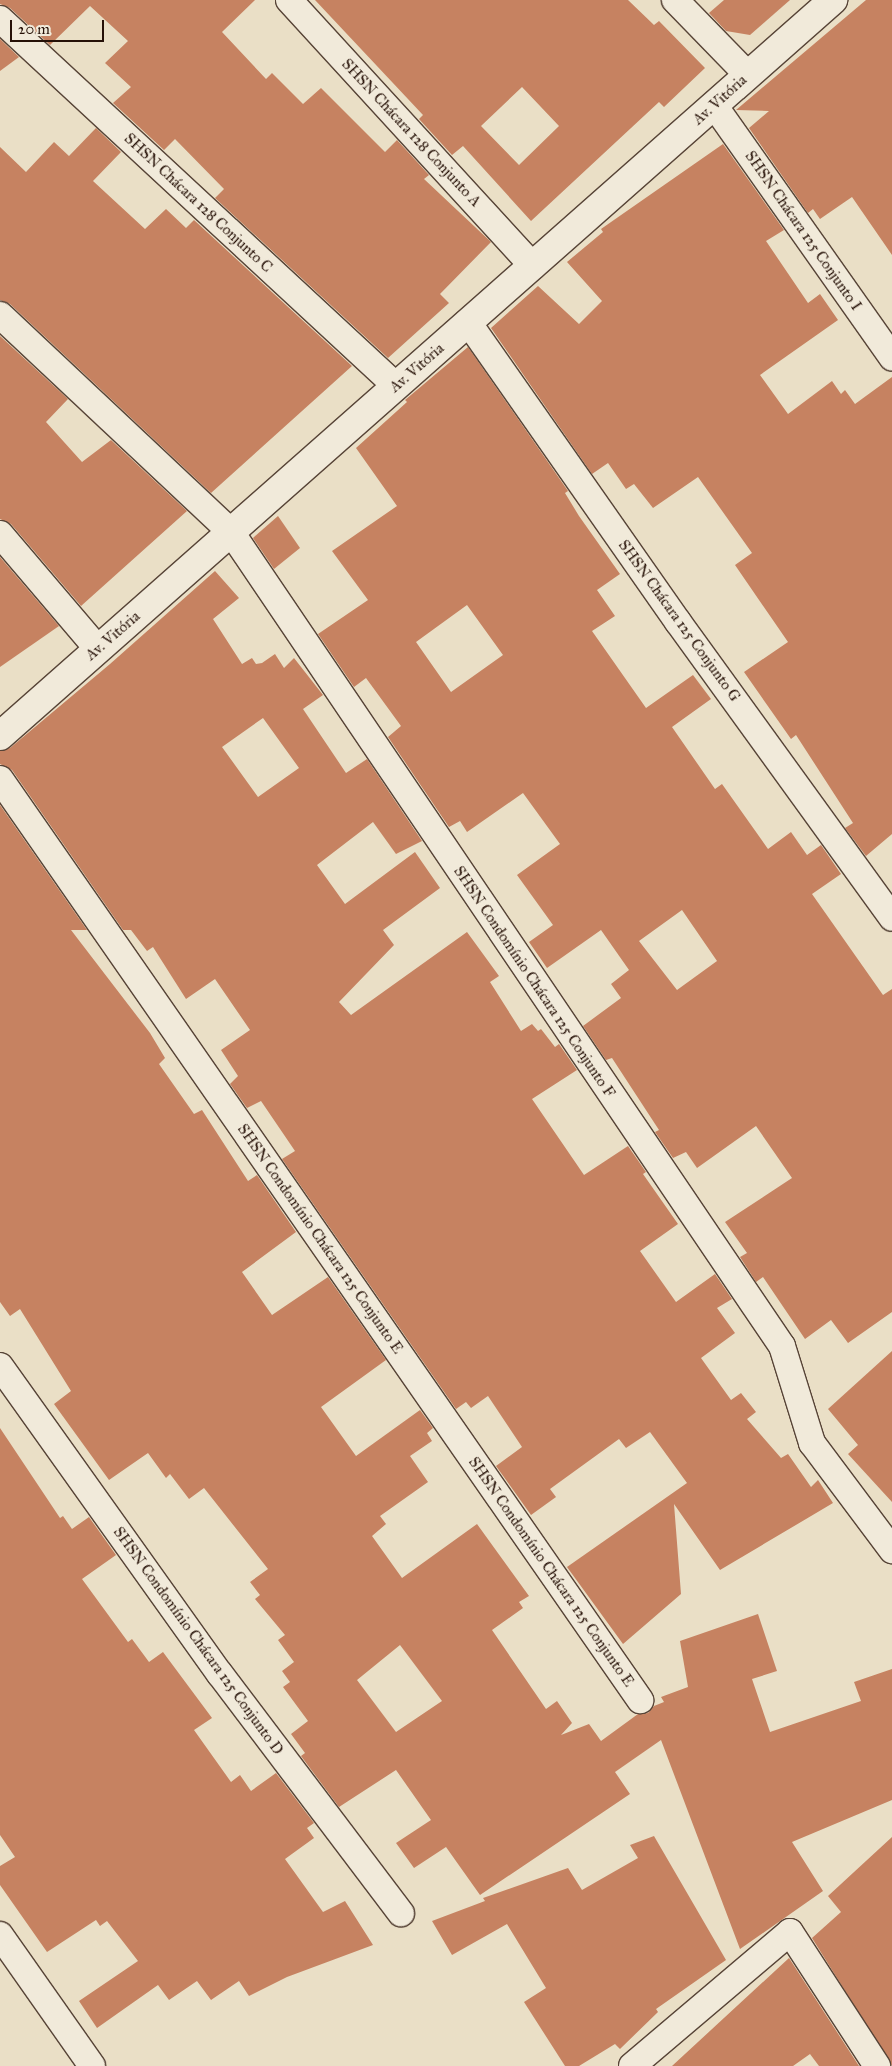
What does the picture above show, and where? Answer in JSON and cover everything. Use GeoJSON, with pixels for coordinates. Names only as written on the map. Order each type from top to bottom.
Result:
{"type":"FeatureCollection","features":[{"type":"Feature","properties":{"kind":"street","name":"SHSN Chácara 128 Conjunto A"},"geometry":{"type":"LineString","coordinates":[[289,0],[533,266]]}},
{"type":"Feature","properties":{"kind":"street"},"geometry":{"type":"LineString","coordinates":[[675,0],[748,75]]}},
{"type":"Feature","properties":{"kind":"street","name":"Av. Vitória"},"geometry":{"type":"LineString","coordinates":[[0,736],[833,0]]}},
{"type":"Feature","properties":{"kind":"street","name":"SHSN Chácara 128 Conjunto C"},"geometry":{"type":"LineString","coordinates":[[0,19],[396,386]]}},
{"type":"Feature","properties":{"kind":"street","name":"SHSN Chácara 125 Conjunto I"},"geometry":{"type":"LineString","coordinates":[[714,105],[892,357]]}},
{"type":"Feature","properties":{"kind":"street","name":"SHSN Condomínio Chácara 125 Conjunto F"},"geometry":{"type":"LineString","coordinates":[[0,314],[231,532],[782,1346],[792,1368],[796,1395],[812,1443],[892,1550]]}},
{"type":"Feature","properties":{"kind":"street","name":"SHSN Chácara 125 Conjunto G"},"geometry":{"type":"LineString","coordinates":[[468,322],[678,622],[892,918]]}},
{"type":"Feature","properties":{"kind":"street"},"geometry":{"type":"LineString","coordinates":[[0,534],[98,649]]}},
{"type":"Feature","properties":{"kind":"street","name":"SHSN Condomínio Chácara 125 Conjunto E"},"geometry":{"type":"LineString","coordinates":[[0,779],[640,1700]]}},
{"type":"Feature","properties":{"kind":"street","name":"SHSN Condomínio Chácara 125 Conjunto D"},"geometry":{"type":"LineString","coordinates":[[0,1366],[214,1666],[401,1913]]}},
{"type":"Feature","properties":{"kind":"street"},"geometry":{"type":"LineString","coordinates":[[632,2066],[790,1932],[877,2066]]}},
{"type":"Feature","properties":{"kind":"street"},"geometry":{"type":"LineString","coordinates":[[0,1935],[92,2066]]}},
{"type":"Feature","properties":{"kind":"building"},"geometry":{"type":"Polygon","coordinates":[[[0,0],[255,0],[222,32],[266,79],[272,73],[303,104],[321,88],[385,152],[397,140],[429,175],[424,179],[491,242],[440,294],[449,303],[388,358],[215,198],[224,189],[175,139],[164,150],[113,103],[131,87],[105,63],[128,41],[90,6],[50,45],[10,8],[0,4],[0,0]]]}},
{"type":"Feature","properties":{"kind":"building"},"geometry":{"type":"Polygon","coordinates":[[[315,0],[628,0],[654,25],[659,21],[705,68],[664,107],[659,102],[531,221],[463,146],[452,155],[419,119],[423,115],[315,0]],[[522,87],[481,126],[519,165],[559,126],[522,87]]]}},
{"type":"Feature","properties":{"kind":"building"},"geometry":{"type":"Polygon","coordinates":[[[724,0],[790,0],[750,35],[726,31],[709,13],[724,0]]]}},
{"type":"Feature","properties":{"kind":"building"},"geometry":{"type":"Polygon","coordinates":[[[866,0],[892,0],[892,255],[852,197],[820,219],[813,209],[808,213],[749,128],[769,111],[736,110],[866,0]]]}},
{"type":"Feature","properties":{"kind":"building"},"geometry":{"type":"Polygon","coordinates":[[[0,39],[19,57],[0,71],[0,39]]]}},
{"type":"Feature","properties":{"kind":"building"},"geometry":{"type":"Polygon","coordinates":[[[96,128],[121,152],[93,181],[145,229],[166,209],[186,228],[194,220],[352,366],[211,493],[10,304],[0,300],[0,147],[26,172],[54,142],[69,156],[96,128]]]}},
{"type":"Feature","properties":{"kind":"building"},"geometry":{"type":"Polygon","coordinates":[[[723,144],[784,230],[766,241],[808,303],[820,294],[838,320],[760,375],[788,414],[832,381],[841,394],[845,390],[855,404],[892,377],[892,834],[866,856],[845,828],[853,823],[796,735],[791,739],[744,672],[788,642],[735,565],[752,553],[698,477],[653,508],[634,484],[626,489],[608,463],[592,474],[491,328],[538,286],[579,324],[602,301],[567,262],[603,232],[601,229],[723,144]]]}},
{"type":"Feature","properties":{"kind":"building"},"geometry":{"type":"Polygon","coordinates":[[[0,336],[68,399],[46,422],[82,462],[111,440],[187,511],[81,606],[11,524],[0,519],[0,336]]]}},
{"type":"Feature","properties":{"kind":"building"},"geometry":{"type":"Polygon","coordinates":[[[468,347],[568,491],[565,493],[579,516],[620,574],[597,590],[615,616],[592,631],[646,708],[693,675],[711,699],[672,727],[715,789],[722,784],[768,849],[791,832],[807,855],[821,845],[841,874],[812,894],[883,995],[892,989],[892,1312],[848,1343],[831,1320],[805,1339],[763,1277],[756,1282],[740,1257],[747,1253],[725,1222],[792,1178],[756,1126],[697,1168],[686,1152],[673,1158],[655,1132],[659,1130],[612,1058],[606,1060],[583,1026],[621,998],[611,984],[629,970],[601,930],[547,968],[529,942],[553,925],[517,875],[560,844],[523,793],[467,832],[460,821],[449,827],[388,737],[401,726],[366,678],[354,687],[318,634],[368,600],[332,551],[397,506],[356,448],[407,402],[405,400],[468,347]],[[467,605],[416,642],[451,692],[503,655],[467,605]],[[682,910],[639,941],[677,990],[717,961],[682,910]]]}},
{"type":"Feature","properties":{"kind":"building"},"geometry":{"type":"Polygon","coordinates":[[[278,516],[300,548],[274,569],[253,538],[278,516]]]}},
{"type":"Feature","properties":{"kind":"building"},"geometry":{"type":"Polygon","coordinates":[[[0,557],[59,626],[0,667],[0,557]]]}},
{"type":"Feature","properties":{"kind":"building"},"geometry":{"type":"Polygon","coordinates":[[[215,571],[239,598],[213,619],[242,664],[252,658],[256,664],[262,663],[275,654],[284,668],[294,658],[323,695],[303,709],[346,773],[367,759],[422,841],[396,854],[373,822],[317,865],[345,904],[415,852],[440,888],[383,930],[394,945],[339,1002],[351,1015],[467,932],[499,976],[490,982],[521,1031],[532,1024],[538,1031],[541,1029],[555,1047],[559,1044],[577,1070],[532,1099],[584,1175],[628,1146],[646,1172],[643,1174],[678,1224],[640,1251],[676,1302],[715,1274],[732,1299],[717,1308],[735,1333],[701,1358],[731,1400],[741,1393],[756,1412],[747,1419],[781,1458],[788,1454],[811,1487],[818,1480],[833,1503],[720,1570],[674,1504],[681,1594],[623,1644],[567,1567],[687,1483],[650,1432],[626,1448],[619,1439],[550,1489],[556,1497],[531,1515],[496,1466],[522,1447],[488,1396],[471,1408],[466,1402],[456,1409],[282,1159],[295,1151],[261,1101],[247,1108],[230,1084],[238,1076],[221,1050],[250,1030],[215,979],[186,999],[153,947],[147,951],[131,930],[123,930],[12,770],[0,764],[0,751],[10,748],[110,664],[215,571]],[[263,718],[222,747],[258,797],[299,768],[263,718]]]}},
{"type":"Feature","properties":{"kind":"building"},"geometry":{"type":"Polygon","coordinates":[[[0,805],[87,930],[71,930],[150,1033],[165,1058],[159,1064],[194,1114],[202,1110],[248,1181],[257,1175],[296,1232],[242,1272],[272,1315],[328,1277],[386,1360],[321,1407],[356,1456],[420,1410],[433,1428],[427,1433],[432,1441],[410,1456],[428,1482],[380,1516],[386,1524],[372,1536],[402,1578],[477,1524],[529,1596],[519,1602],[523,1608],[492,1630],[546,1709],[557,1701],[572,1723],[561,1735],[589,1724],[601,1741],[638,1714],[648,1713],[654,1706],[664,1702],[661,1697],[688,1687],[680,1641],[758,1614],[777,1671],[752,1679],[770,1732],[861,1701],[854,1682],[892,1669],[892,1800],[792,1842],[823,1891],[740,1949],[661,1740],[615,1772],[630,1794],[480,1895],[446,1847],[414,1868],[396,1843],[431,1820],[396,1770],[339,1807],[301,1756],[305,1753],[291,1734],[308,1721],[283,1687],[290,1682],[282,1671],[294,1662],[278,1640],[285,1635],[255,1599],[260,1595],[250,1582],[268,1569],[204,1488],[189,1499],[170,1474],[166,1478],[148,1453],[109,1480],[54,1404],[71,1391],[20,1309],[10,1316],[0,1302],[0,805]],[[400,1645],[357,1680],[396,1732],[442,1701],[400,1645]]]}},
{"type":"Feature","properties":{"kind":"building"},"geometry":{"type":"Polygon","coordinates":[[[892,1351],[892,1502],[848,1454],[858,1445],[828,1409],[892,1351]]]}},
{"type":"Feature","properties":{"kind":"building"},"geometry":{"type":"Polygon","coordinates":[[[0,1428],[60,1518],[63,1516],[72,1529],[89,1517],[116,1555],[82,1579],[128,1642],[132,1639],[149,1662],[163,1652],[212,1718],[194,1730],[231,1782],[240,1775],[251,1791],[276,1773],[314,1823],[307,1828],[314,1838],[285,1859],[323,1912],[345,1901],[373,1945],[287,1977],[249,1996],[239,1981],[211,2000],[197,1981],[169,2000],[158,1985],[97,2028],[79,2001],[138,1961],[107,1921],[100,1926],[96,1920],[47,1952],[0,1885],[0,1866],[15,1857],[0,1835],[0,1428]]]}},
{"type":"Feature","properties":{"kind":"building"},"geometry":{"type":"Polygon","coordinates":[[[654,1836],[726,1960],[656,2009],[658,2012],[620,2049],[615,2044],[579,2066],[565,2066],[524,2002],[546,1988],[507,1924],[452,1955],[432,1921],[485,1901],[483,1898],[568,1868],[582,1890],[638,1858],[630,1845],[654,1836]]]}},
{"type":"Feature","properties":{"kind":"building"},"geometry":{"type":"Polygon","coordinates":[[[892,1837],[892,2066],[812,1938],[841,1912],[828,1896],[892,1837]]]}},
{"type":"Feature","properties":{"kind":"building"},"geometry":{"type":"Polygon","coordinates":[[[789,1958],[859,2066],[819,2066],[810,2054],[793,2066],[672,2066],[789,1958]]]}}]}
